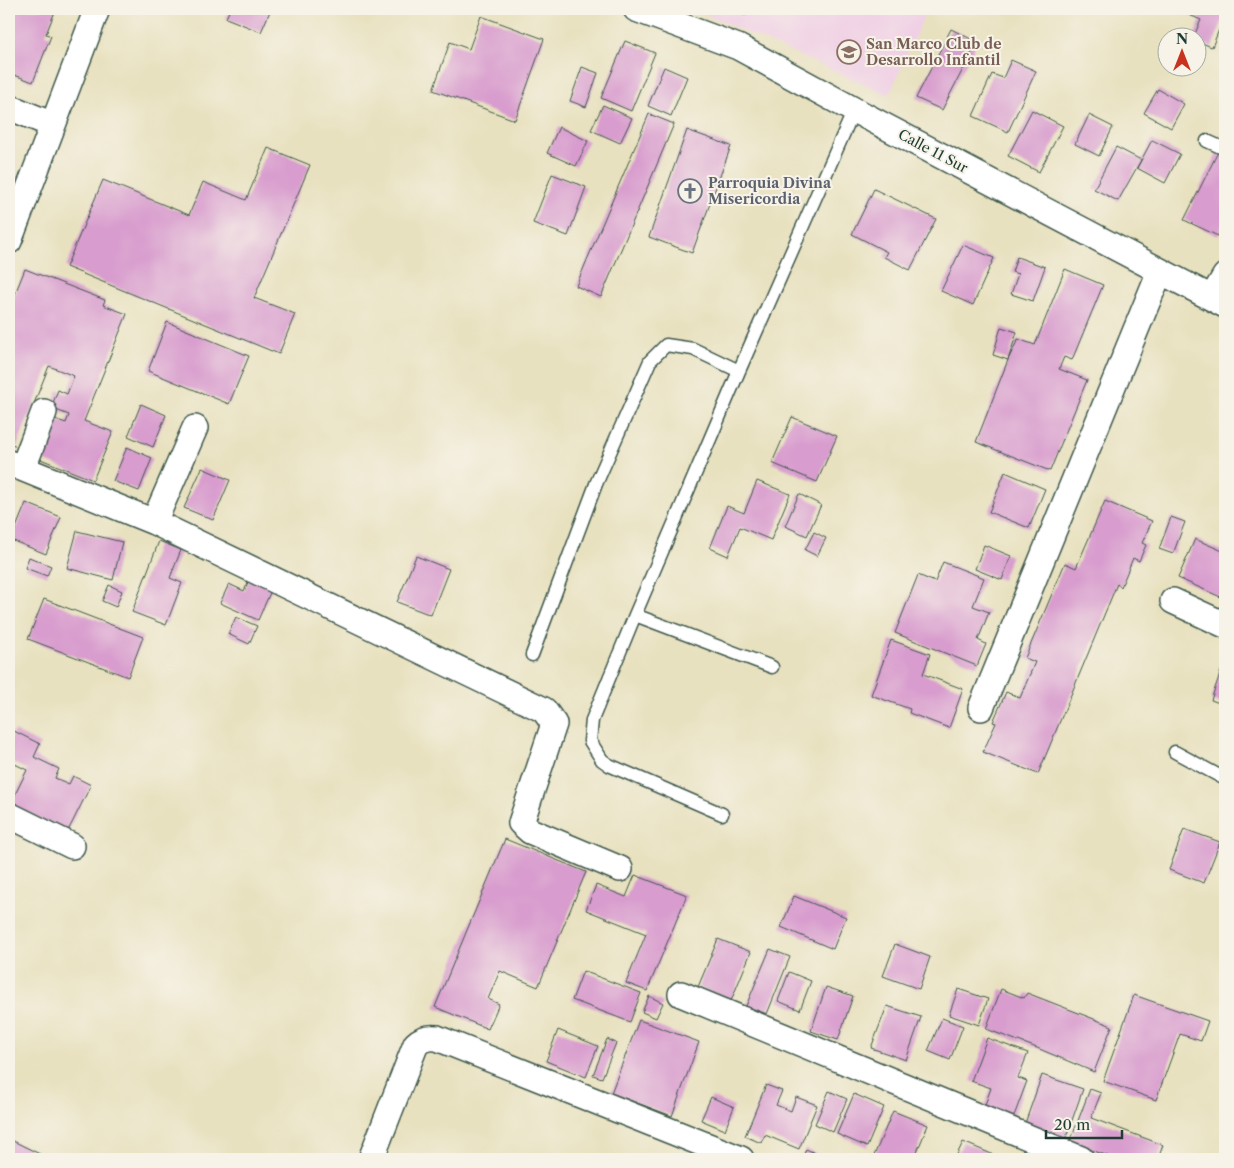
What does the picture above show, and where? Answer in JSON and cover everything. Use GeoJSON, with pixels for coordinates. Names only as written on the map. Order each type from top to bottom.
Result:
{"type":"FeatureCollection","features":[{"type":"Feature","properties":{"kind":"street"},"geometry":{"type":"LineString","coordinates":[[9,241],[97,9]]}},
{"type":"Feature","properties":{"kind":"street","name":"Calle 11 Sur"},"geometry":{"type":"LineString","coordinates":[[636,9],[738,47],[854,110],[1219,301]]}},
{"type":"Feature","properties":{"kind":"street"},"geometry":{"type":"LineString","coordinates":[[9,107],[53,125]]}},
{"type":"Feature","properties":{"kind":"street"},"geometry":{"type":"LineString","coordinates":[[981,708],[1160,271]]}},
{"type":"Feature","properties":{"kind":"street"},"geometry":{"type":"LineString","coordinates":[[1219,301],[1225,276]]}},
{"type":"Feature","properties":{"kind":"street"},"geometry":{"type":"LineString","coordinates":[[44,412],[16,465],[154,522],[544,710],[554,724],[521,823],[530,831],[620,869]]}},
{"type":"Feature","properties":{"kind":"street"},"geometry":{"type":"LineString","coordinates":[[154,522],[195,428]]}},
{"type":"Feature","properties":{"kind":"street"},"geometry":{"type":"LineString","coordinates":[[1173,600],[1225,625]]}},
{"type":"Feature","properties":{"kind":"street"},"geometry":{"type":"LineString","coordinates":[[9,815],[72,846]]}},
{"type":"Feature","properties":{"kind":"street"},"geometry":{"type":"LineString","coordinates":[[682,994],[1081,1159]]}},
{"type":"Feature","properties":{"kind":"street"},"geometry":{"type":"LineString","coordinates":[[372,1159],[416,1044],[430,1037],[437,1038],[741,1159]]}},
{"type":"Feature","properties":{"kind":"lane"},"geometry":{"type":"LineString","coordinates":[[722,814],[609,766],[602,760],[590,741],[592,720],[739,371],[854,110]]}},
{"type":"Feature","properties":{"kind":"lane"},"geometry":{"type":"LineString","coordinates":[[1207,140],[1225,150]]}},
{"type":"Feature","properties":{"kind":"lane"},"geometry":{"type":"LineString","coordinates":[[532,655],[596,484],[650,361],[666,345],[693,349],[739,371]]}},
{"type":"Feature","properties":{"kind":"lane"},"geometry":{"type":"LineString","coordinates":[[635,615],[772,667]]}},
{"type":"Feature","properties":{"kind":"lane"},"geometry":{"type":"LineString","coordinates":[[1175,752],[1225,779]]}},
{"type":"Feature","properties":{"kind":"shaded area","name":"San Marco Club de Desarrollo Infantil"},"geometry":{"type":"Polygon","coordinates":[[[693,9],[927,9],[889,95],[693,9]]]}},
{"type":"Feature","properties":{"kind":"building"},"geometry":{"type":"Polygon","coordinates":[[[9,9],[56,9],[46,34],[51,36],[33,82],[9,73],[9,9]]]}},
{"type":"Feature","properties":{"kind":"building"},"geometry":{"type":"Polygon","coordinates":[[[230,9],[271,9],[261,32],[226,18],[230,9]]]}},
{"type":"Feature","properties":{"kind":"building"},"geometry":{"type":"Polygon","coordinates":[[[723,9],[756,9],[745,15],[723,9]]]}},
{"type":"Feature","properties":{"kind":"building"},"geometry":{"type":"Polygon","coordinates":[[[1181,9],[1209,9],[1225,15],[1212,47],[1206,45],[1206,28],[1197,28],[1201,20],[1180,11],[1181,9]]]}},
{"type":"Feature","properties":{"kind":"building"},"geometry":{"type":"Polygon","coordinates":[[[481,16],[544,39],[515,120],[433,90],[450,42],[469,49],[481,16]]]}},
{"type":"Feature","properties":{"kind":"building"},"geometry":{"type":"Polygon","coordinates":[[[951,29],[977,42],[942,110],[916,98],[951,29]]]}},
{"type":"Feature","properties":{"kind":"building"},"geometry":{"type":"Polygon","coordinates":[[[625,41],[655,53],[631,111],[601,98],[625,41]]]}},
{"type":"Feature","properties":{"kind":"building"},"geometry":{"type":"Polygon","coordinates":[[[1011,60],[1036,71],[1008,132],[973,116],[992,74],[1003,78],[1011,60]]]}},
{"type":"Feature","properties":{"kind":"building"},"geometry":{"type":"Polygon","coordinates":[[[582,67],[598,73],[586,107],[570,101],[582,67]]]}},
{"type":"Feature","properties":{"kind":"building"},"geometry":{"type":"Polygon","coordinates":[[[664,67],[687,77],[671,116],[648,106],[664,67]]]}},
{"type":"Feature","properties":{"kind":"building"},"geometry":{"type":"Polygon","coordinates":[[[1158,89],[1184,104],[1171,128],[1144,113],[1158,89]]]}},
{"type":"Feature","properties":{"kind":"building"},"geometry":{"type":"Polygon","coordinates":[[[603,105],[632,118],[620,143],[591,130],[603,105]]]}},
{"type":"Feature","properties":{"kind":"building"},"geometry":{"type":"Polygon","coordinates":[[[1032,110],[1063,126],[1039,172],[1008,156],[1032,110]]]}},
{"type":"Feature","properties":{"kind":"building"},"geometry":{"type":"Polygon","coordinates":[[[649,114],[674,124],[601,297],[576,286],[649,114]]]}},
{"type":"Feature","properties":{"kind":"building"},"geometry":{"type":"Polygon","coordinates":[[[1089,115],[1113,127],[1099,156],[1075,144],[1089,115]]]}},
{"type":"Feature","properties":{"kind":"building"},"geometry":{"type":"Polygon","coordinates":[[[559,127],[588,141],[576,166],[547,153],[559,127]]]}},
{"type":"Feature","properties":{"kind":"building","name":"Parroquia Divina Misericordia"},"geometry":{"type":"Polygon","coordinates":[[[687,130],[731,146],[692,253],[649,237],[687,130]]]}},
{"type":"Feature","properties":{"kind":"building"},"geometry":{"type":"Polygon","coordinates":[[[1152,140],[1180,154],[1165,183],[1137,168],[1152,140]]]}},
{"type":"Feature","properties":{"kind":"building"},"geometry":{"type":"Polygon","coordinates":[[[1116,147],[1141,160],[1118,201],[1094,189],[1116,147]]]}},
{"type":"Feature","properties":{"kind":"building"},"geometry":{"type":"Polygon","coordinates":[[[268,148],[310,165],[254,298],[295,314],[279,354],[66,267],[103,180],[189,215],[203,182],[246,200],[268,148]]]}},
{"type":"Feature","properties":{"kind":"building"},"geometry":{"type":"Polygon","coordinates":[[[1218,152],[1225,156],[1225,221],[1218,236],[1184,220],[1218,152]]]}},
{"type":"Feature","properties":{"kind":"building"},"geometry":{"type":"Polygon","coordinates":[[[552,174],[586,187],[568,236],[533,223],[552,174]]]}},
{"type":"Feature","properties":{"kind":"building"},"geometry":{"type":"Polygon","coordinates":[[[874,189],[936,219],[910,270],[884,257],[887,252],[852,234],[874,189]]]}},
{"type":"Feature","properties":{"kind":"building"},"geometry":{"type":"Polygon","coordinates":[[[963,245],[994,258],[973,305],[941,291],[963,245]]]}},
{"type":"Feature","properties":{"kind":"building"},"geometry":{"type":"Polygon","coordinates":[[[1017,257],[1045,267],[1033,301],[1011,294],[1018,274],[1012,272],[1017,257]]]}},
{"type":"Feature","properties":{"kind":"building"},"geometry":{"type":"Polygon","coordinates":[[[25,269],[105,300],[103,305],[127,314],[84,421],[113,432],[93,480],[33,456],[49,417],[66,423],[69,415],[51,408],[58,390],[67,394],[74,376],[49,366],[17,446],[9,443],[9,309],[25,269]]]}},
{"type":"Feature","properties":{"kind":"building"},"geometry":{"type":"Polygon","coordinates":[[[1065,269],[1103,285],[1072,360],[1064,357],[1059,369],[1087,380],[1050,471],[976,442],[1018,339],[1035,345],[1065,269]]]}},
{"type":"Feature","properties":{"kind":"building"},"geometry":{"type":"Polygon","coordinates":[[[167,322],[249,356],[229,404],[148,371],[167,322]]]}},
{"type":"Feature","properties":{"kind":"building"},"geometry":{"type":"Polygon","coordinates":[[[1001,327],[1017,332],[1008,360],[993,355],[1001,327]]]}},
{"type":"Feature","properties":{"kind":"building"},"geometry":{"type":"Polygon","coordinates":[[[141,404],[166,415],[153,447],[128,436],[141,404]]]}},
{"type":"Feature","properties":{"kind":"building"},"geometry":{"type":"Polygon","coordinates":[[[792,417],[837,436],[817,482],[772,463],[792,417]]]}},
{"type":"Feature","properties":{"kind":"building"},"geometry":{"type":"Polygon","coordinates":[[[127,447],[152,458],[139,491],[113,481],[127,447]]]}},
{"type":"Feature","properties":{"kind":"building"},"geometry":{"type":"Polygon","coordinates":[[[202,468],[230,480],[213,520],[184,508],[202,468]]]}},
{"type":"Feature","properties":{"kind":"building"},"geometry":{"type":"Polygon","coordinates":[[[1005,472],[1045,489],[1029,528],[989,512],[1005,472]]]}},
{"type":"Feature","properties":{"kind":"building"},"geometry":{"type":"Polygon","coordinates":[[[757,481],[790,494],[771,540],[740,527],[728,556],[710,548],[727,506],[744,513],[757,481]]]}},
{"type":"Feature","properties":{"kind":"building"},"geometry":{"type":"Polygon","coordinates":[[[799,494],[821,505],[807,536],[785,526],[799,494]]]}},
{"type":"Feature","properties":{"kind":"building"},"geometry":{"type":"Polygon","coordinates":[[[1105,501],[1152,521],[1142,543],[1146,545],[1139,561],[1133,558],[1121,587],[1117,584],[1038,774],[983,752],[996,723],[993,722],[1006,692],[1020,698],[1035,662],[1025,658],[1065,563],[1076,568],[1105,501]]]}},
{"type":"Feature","properties":{"kind":"building"},"geometry":{"type":"Polygon","coordinates":[[[26,503],[61,517],[46,554],[11,540],[26,503]]]}},
{"type":"Feature","properties":{"kind":"building"},"geometry":{"type":"Polygon","coordinates":[[[1171,517],[1185,522],[1173,554],[1159,549],[1171,517]]]}},
{"type":"Feature","properties":{"kind":"building"},"geometry":{"type":"Polygon","coordinates":[[[77,531],[122,542],[113,580],[67,568],[77,531]]]}},
{"type":"Feature","properties":{"kind":"building"},"geometry":{"type":"Polygon","coordinates":[[[814,532],[826,538],[817,556],[805,550],[814,532]]]}},
{"type":"Feature","properties":{"kind":"building"},"geometry":{"type":"Polygon","coordinates":[[[1195,539],[1225,552],[1225,599],[1178,578],[1195,539]]]}},
{"type":"Feature","properties":{"kind":"building"},"geometry":{"type":"Polygon","coordinates":[[[159,541],[181,550],[170,578],[182,583],[166,625],[132,612],[159,541]]]}},
{"type":"Feature","properties":{"kind":"building"},"geometry":{"type":"Polygon","coordinates":[[[984,545],[1011,556],[1002,580],[975,569],[984,545]]]}},
{"type":"Feature","properties":{"kind":"building"},"geometry":{"type":"Polygon","coordinates":[[[416,556],[449,569],[431,615],[397,602],[416,556]]]}},
{"type":"Feature","properties":{"kind":"building"},"geometry":{"type":"Polygon","coordinates":[[[29,557],[51,566],[47,576],[25,568],[29,557]]]}},
{"type":"Feature","properties":{"kind":"building"},"geometry":{"type":"Polygon","coordinates":[[[943,562],[984,578],[973,606],[989,612],[978,640],[986,644],[977,666],[895,633],[918,575],[935,582],[943,562]]]}},
{"type":"Feature","properties":{"kind":"building"},"geometry":{"type":"Polygon","coordinates":[[[251,576],[273,586],[258,620],[220,603],[229,584],[244,591],[251,576]]]}},
{"type":"Feature","properties":{"kind":"building"},"geometry":{"type":"Polygon","coordinates":[[[109,585],[122,591],[116,607],[102,601],[109,585]]]}},
{"type":"Feature","properties":{"kind":"building"},"geometry":{"type":"Polygon","coordinates":[[[44,599],[143,637],[128,677],[28,639],[44,599]]]}},
{"type":"Feature","properties":{"kind":"building"},"geometry":{"type":"Polygon","coordinates":[[[236,617],[257,626],[249,644],[228,634],[236,617]]]}},
{"type":"Feature","properties":{"kind":"building"},"geometry":{"type":"Polygon","coordinates":[[[891,640],[930,654],[923,674],[963,689],[949,728],[909,713],[910,709],[871,695],[891,640]]]}},
{"type":"Feature","properties":{"kind":"building"},"geometry":{"type":"Polygon","coordinates":[[[1223,665],[1225,666],[1225,705],[1211,700],[1223,665]]]}},
{"type":"Feature","properties":{"kind":"building"},"geometry":{"type":"Polygon","coordinates":[[[14,731],[40,744],[34,757],[59,769],[55,778],[69,784],[73,776],[91,785],[67,833],[10,805],[27,770],[9,761],[9,742],[14,731]]]}},
{"type":"Feature","properties":{"kind":"building"},"geometry":{"type":"Polygon","coordinates":[[[1184,829],[1220,842],[1204,883],[1169,870],[1184,829]]]}},
{"type":"Feature","properties":{"kind":"building"},"geometry":{"type":"Polygon","coordinates":[[[505,839],[586,872],[538,987],[500,971],[488,999],[499,1004],[488,1029],[435,1007],[505,839]]]}},
{"type":"Feature","properties":{"kind":"building"},"geometry":{"type":"Polygon","coordinates":[[[635,875],[687,895],[647,991],[626,983],[646,934],[586,910],[596,885],[626,897],[635,875]]]}},
{"type":"Feature","properties":{"kind":"building"},"geometry":{"type":"Polygon","coordinates":[[[794,896],[846,917],[833,949],[781,927],[794,896]]]}},
{"type":"Feature","properties":{"kind":"building"},"geometry":{"type":"Polygon","coordinates":[[[718,939],[751,952],[731,1001],[698,987],[718,939]]]}},
{"type":"Feature","properties":{"kind":"building"},"geometry":{"type":"Polygon","coordinates":[[[895,944],[930,957],[919,989],[883,976],[895,944]]]}},
{"type":"Feature","properties":{"kind":"building"},"geometry":{"type":"Polygon","coordinates":[[[770,949],[790,957],[767,1014],[746,1006],[770,949]]]}},
{"type":"Feature","properties":{"kind":"building"},"geometry":{"type":"Polygon","coordinates":[[[583,971],[641,993],[630,1022],[572,1000],[583,971]]]}},
{"type":"Feature","properties":{"kind":"building"},"geometry":{"type":"Polygon","coordinates":[[[789,972],[811,981],[800,1010],[778,1001],[789,972]]]}},
{"type":"Feature","properties":{"kind":"building"},"geometry":{"type":"Polygon","coordinates":[[[826,987],[853,996],[838,1040],[811,1031],[826,987]]]}},
{"type":"Feature","properties":{"kind":"building"},"geometry":{"type":"Polygon","coordinates":[[[958,989],[988,999],[979,1025],[949,1015],[958,989]]]}},
{"type":"Feature","properties":{"kind":"building"},"geometry":{"type":"Polygon","coordinates":[[[1001,989],[1024,998],[1027,993],[1112,1026],[1094,1072],[986,1029],[1001,989]]]}},
{"type":"Feature","properties":{"kind":"building"},"geometry":{"type":"Polygon","coordinates":[[[1134,995],[1208,1021],[1201,1041],[1180,1034],[1156,1100],[1103,1081],[1134,995]]]}},
{"type":"Feature","properties":{"kind":"building"},"geometry":{"type":"Polygon","coordinates":[[[649,996],[663,1003],[656,1018],[642,1012],[649,996]]]}},
{"type":"Feature","properties":{"kind":"building"},"geometry":{"type":"Polygon","coordinates":[[[887,1006],[921,1017],[906,1060],[871,1048],[887,1006]]]}},
{"type":"Feature","properties":{"kind":"building"},"geometry":{"type":"Polygon","coordinates":[[[942,1018],[963,1026],[950,1060],[928,1051],[942,1018]]]}},
{"type":"Feature","properties":{"kind":"building"},"geometry":{"type":"Polygon","coordinates":[[[639,1020],[699,1042],[672,1116],[611,1093],[639,1020]]]}},
{"type":"Feature","properties":{"kind":"building"},"geometry":{"type":"Polygon","coordinates":[[[558,1030],[598,1046],[586,1077],[546,1061],[558,1030]]]}},
{"type":"Feature","properties":{"kind":"building"},"geometry":{"type":"Polygon","coordinates":[[[987,1038],[1028,1053],[1018,1078],[1027,1081],[1011,1124],[982,1113],[991,1088],[971,1081],[987,1038]]]}},
{"type":"Feature","properties":{"kind":"building"},"geometry":{"type":"Polygon","coordinates":[[[607,1039],[616,1043],[602,1078],[593,1075],[607,1039]]]}},
{"type":"Feature","properties":{"kind":"building"},"geometry":{"type":"Polygon","coordinates":[[[1042,1075],[1083,1089],[1064,1143],[1023,1129],[1042,1075]]]}},
{"type":"Feature","properties":{"kind":"building"},"geometry":{"type":"Polygon","coordinates":[[[766,1085],[782,1091],[776,1105],[791,1111],[796,1097],[817,1105],[799,1149],[765,1135],[761,1143],[745,1136],[766,1085]]]}},
{"type":"Feature","properties":{"kind":"building"},"geometry":{"type":"Polygon","coordinates":[[[1090,1089],[1101,1093],[1091,1118],[1163,1145],[1158,1159],[1116,1159],[1070,1142],[1090,1089]]]}},
{"type":"Feature","properties":{"kind":"building"},"geometry":{"type":"Polygon","coordinates":[[[829,1091],[847,1099],[833,1132],[815,1124],[829,1091]]]}},
{"type":"Feature","properties":{"kind":"building"},"geometry":{"type":"Polygon","coordinates":[[[854,1094],[884,1107],[867,1147],[837,1134],[854,1094]]]}},
{"type":"Feature","properties":{"kind":"building"},"geometry":{"type":"Polygon","coordinates":[[[711,1097],[734,1107],[725,1130],[701,1120],[711,1097]]]}},
{"type":"Feature","properties":{"kind":"building"},"geometry":{"type":"Polygon","coordinates":[[[893,1111],[928,1125],[914,1159],[873,1158],[893,1111]]]}},
{"type":"Feature","properties":{"kind":"building"},"geometry":{"type":"Polygon","coordinates":[[[9,1139],[50,1159],[9,1159],[9,1139]]]}},
{"type":"Feature","properties":{"kind":"building"},"geometry":{"type":"Polygon","coordinates":[[[963,1142],[994,1155],[993,1159],[955,1159],[963,1142]]]}},
{"type":"Feature","properties":{"kind":"building"},"geometry":{"type":"Polygon","coordinates":[[[806,1149],[821,1156],[819,1159],[802,1159],[806,1149]]]}},
{"type":"Feature","properties":{"kind":"place","name":"San Marco Club de Desarrollo Infantil"},"geometry":{"type":"Point","coordinates":[849,52]}},
{"type":"Feature","properties":{"kind":"place","name":"Parroquia Divina Misericordia"},"geometry":{"type":"Point","coordinates":[690,191]}}]}
